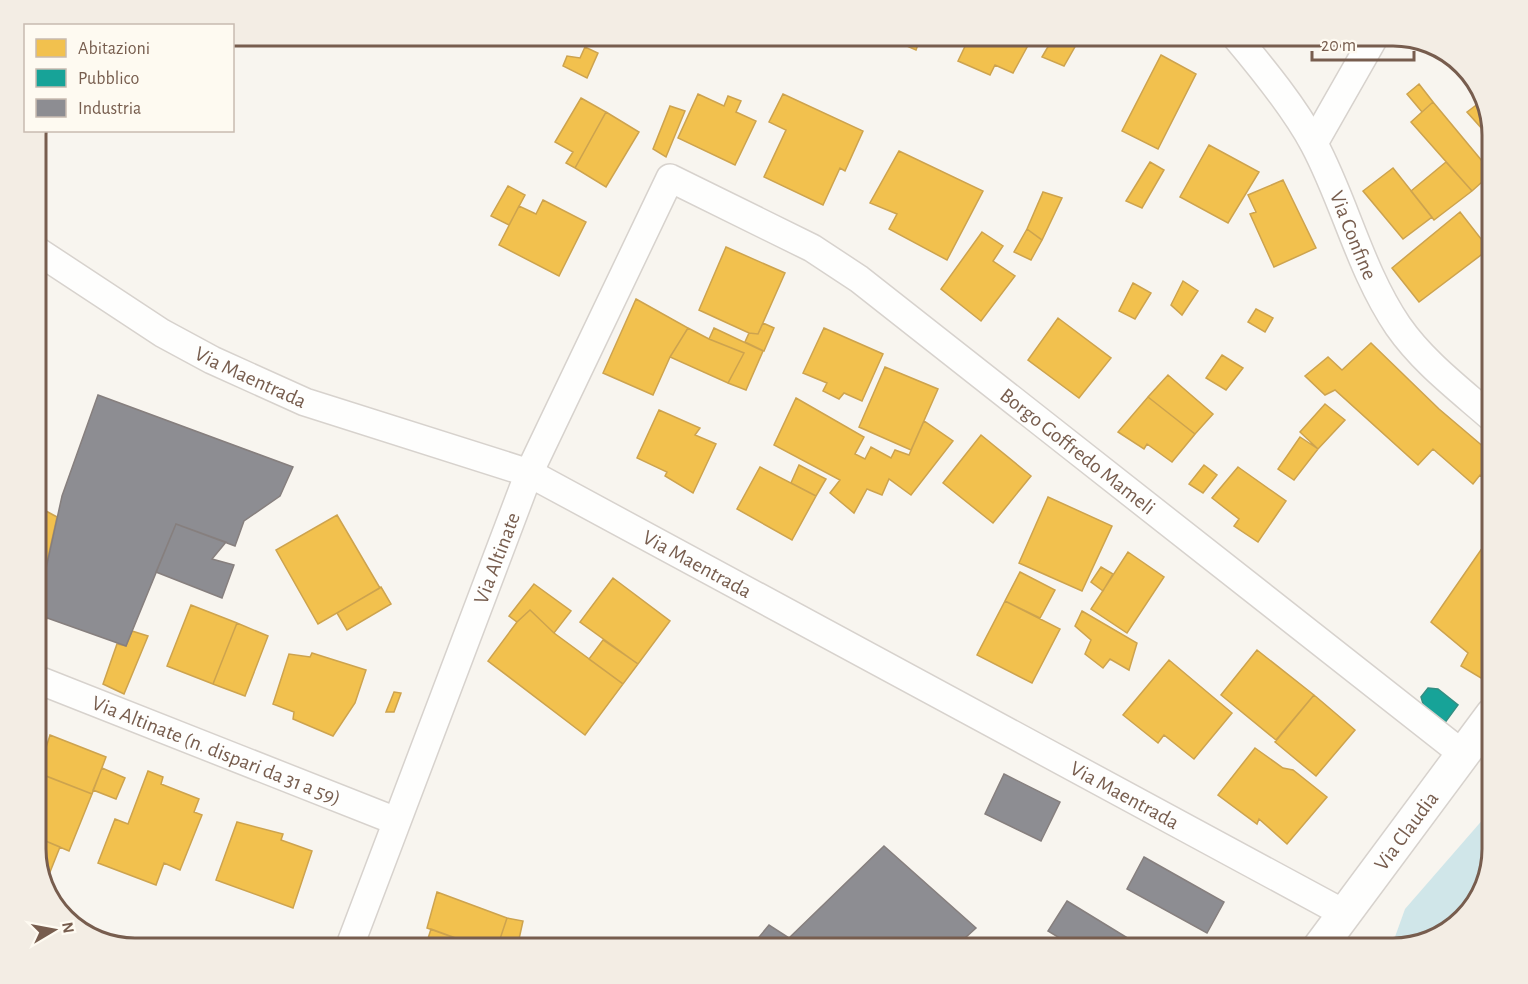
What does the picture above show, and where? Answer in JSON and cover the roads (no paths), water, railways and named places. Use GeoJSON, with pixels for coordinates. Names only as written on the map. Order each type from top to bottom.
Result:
{"type":"FeatureCollection","features":[{"type":"Feature","properties":{"kind":"street","name":"Via Confine"},"geometry":{"type":"LineString","coordinates":[[1244,46],[1267,74],[1314,143],[1367,267],[1398,326],[1428,362],[1482,409]]}},
{"type":"Feature","properties":{"kind":"street"},"geometry":{"type":"LineString","coordinates":[[1314,143],[1370,46]]}},
{"type":"Feature","properties":{"kind":"street","name":"Via Altinate"},"geometry":{"type":"LineString","coordinates":[[353,938],[529,472],[670,178]]}},
{"type":"Feature","properties":{"kind":"street","name":"Borgo Goffredo Mameli"},"geometry":{"type":"LineString","coordinates":[[670,178],[812,248],[859,279],[1464,755]]}},
{"type":"Feature","properties":{"kind":"street","name":"Via Maentrada"},"geometry":{"type":"LineString","coordinates":[[47,257],[162,333],[212,360],[305,402],[529,472],[1345,914]]}},
{"type":"Feature","properties":{"kind":"street","name":"Via Altinate (n. dispari da 31 a 59)"},"geometry":{"type":"LineString","coordinates":[[47,683],[396,821]]}},
{"type":"Feature","properties":{"kind":"street","name":"Via Claudia"},"geometry":{"type":"LineString","coordinates":[[1326,938],[1482,729]]}}]}
